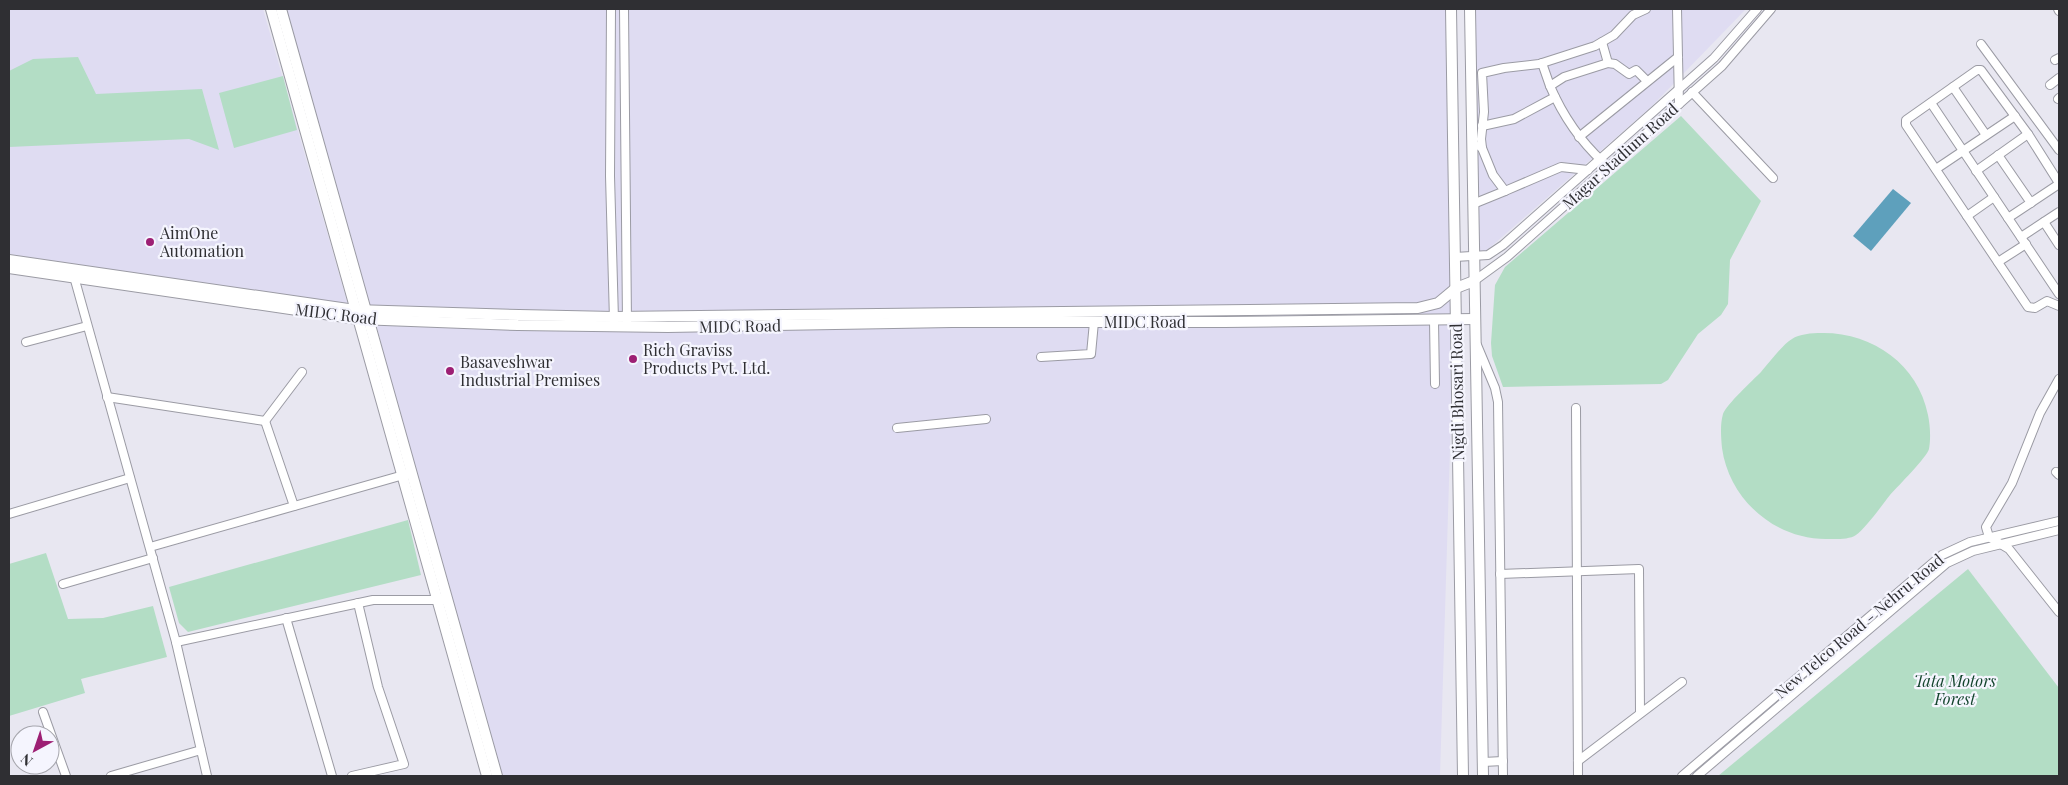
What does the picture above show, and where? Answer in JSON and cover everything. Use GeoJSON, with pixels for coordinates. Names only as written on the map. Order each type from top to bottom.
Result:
{"type":"FeatureCollection","features":[{"type":"Feature","properties":{"kind":"main road"},"geometry":{"type":"LineString","coordinates":[[271,9],[407,474],[442,600],[487,776]]}},
{"type":"Feature","properties":{"kind":"main road"},"geometry":{"type":"LineString","coordinates":[[281,9],[362,315]]}},
{"type":"Feature","properties":{"kind":"main road","name":"Nigdi Bhosari Road"},"geometry":{"type":"LineString","coordinates":[[1451,9],[1464,776]]}},
{"type":"Feature","properties":{"kind":"main road","name":"Nigdi Bhosari Road"},"geometry":{"type":"LineString","coordinates":[[1470,9],[1483,776]]}},
{"type":"Feature","properties":{"kind":"main road","name":"MIDC Road"},"geometry":{"type":"LineString","coordinates":[[9,260],[73,273],[362,315],[614,322],[627,328],[1024,322],[1475,319]]}},
{"type":"Feature","properties":{"kind":"main road","name":"MIDC Road"},"geometry":{"type":"LineString","coordinates":[[9,268],[73,273]]}},
{"type":"Feature","properties":{"kind":"main road","name":"Magar Stadium Road"},"geometry":{"type":"LineString","coordinates":[[1024,311],[1418,308],[1438,303],[1456,288],[1474,281]]}},
{"type":"Feature","properties":{"kind":"main road"},"geometry":{"type":"LineString","coordinates":[[1024,311],[1024,322]]}},
{"type":"Feature","properties":{"kind":"main road","name":"MIDC Road"},"geometry":{"type":"LineString","coordinates":[[614,322],[627,316],[1024,311]]}},
{"type":"Feature","properties":{"kind":"main road"},"geometry":{"type":"LineString","coordinates":[[442,600],[497,776]]}},
{"type":"Feature","properties":{"kind":"street"},"geometry":{"type":"LineString","coordinates":[[611,9],[610,176],[614,322]]}},
{"type":"Feature","properties":{"kind":"street"},"geometry":{"type":"LineString","coordinates":[[624,9],[627,328]]}},
{"type":"Feature","properties":{"kind":"street"},"geometry":{"type":"LineString","coordinates":[[1505,191],[1493,175],[1482,148],[1484,112],[1482,73],[1542,63],[1595,46],[1614,35],[1633,15],[1646,9]]}},
{"type":"Feature","properties":{"kind":"street"},"geometry":{"type":"LineString","coordinates":[[1676,9],[1679,104]]}},
{"type":"Feature","properties":{"kind":"street","name":"Magar Stadium Road"},"geometry":{"type":"LineString","coordinates":[[1455,257],[1488,255],[1503,246],[1726,46],[1757,9]]}},
{"type":"Feature","properties":{"kind":"street","name":"Magar Stadium Road"},"geometry":{"type":"LineString","coordinates":[[1474,281],[1507,257],[1679,104],[1734,53],[1771,9]]}},
{"type":"Feature","properties":{"kind":"street"},"geometry":{"type":"LineString","coordinates":[[1602,42],[1608,64]]}},
{"type":"Feature","properties":{"kind":"street"},"geometry":{"type":"LineString","coordinates":[[1981,44],[2059,150]]}},
{"type":"Feature","properties":{"kind":"street"},"geometry":{"type":"LineString","coordinates":[[1579,137],[1648,80],[1678,58]]}},
{"type":"Feature","properties":{"kind":"street"},"geometry":{"type":"LineString","coordinates":[[1542,63],[1550,86],[1566,119],[1579,137],[1608,167]]}},
{"type":"Feature","properties":{"kind":"street"},"geometry":{"type":"LineString","coordinates":[[1550,86],[1564,77],[1608,64],[1615,64],[1629,74],[1636,70],[1648,80]]}},
{"type":"Feature","properties":{"kind":"street"},"geometry":{"type":"LineString","coordinates":[[2008,218],[2059,184],[2028,134],[1981,70],[1931,102],[1906,120],[1906,122],[1967,216],[2031,308],[2047,301],[2059,306]]}},
{"type":"Feature","properties":{"kind":"street"},"geometry":{"type":"LineString","coordinates":[[2050,85],[2059,78]]}},
{"type":"Feature","properties":{"kind":"street"},"geometry":{"type":"LineString","coordinates":[[1953,87],[1986,135]]}},
{"type":"Feature","properties":{"kind":"street"},"geometry":{"type":"LineString","coordinates":[[1692,92],[1773,178]]}},
{"type":"Feature","properties":{"kind":"street"},"geometry":{"type":"LineString","coordinates":[[1482,126],[1514,119],[1555,97]]}},
{"type":"Feature","properties":{"kind":"street"},"geometry":{"type":"LineString","coordinates":[[1931,102],[2021,237],[2056,283],[2059,294]]}},
{"type":"Feature","properties":{"kind":"street"},"geometry":{"type":"LineString","coordinates":[[1936,169],[2015,116]]}},
{"type":"Feature","properties":{"kind":"street"},"geometry":{"type":"LineString","coordinates":[[1976,170],[2028,134]]}},
{"type":"Feature","properties":{"kind":"street"},"geometry":{"type":"LineString","coordinates":[[1472,142],[1482,148]]}},
{"type":"Feature","properties":{"kind":"street"},"geometry":{"type":"LineString","coordinates":[[1998,155],[2031,203]]}},
{"type":"Feature","properties":{"kind":"street"},"geometry":{"type":"LineString","coordinates":[[1473,204],[1561,167],[1588,170]]}},
{"type":"Feature","properties":{"kind":"street"},"geometry":{"type":"LineString","coordinates":[[1967,216],[1994,197]]}},
{"type":"Feature","properties":{"kind":"street"},"geometry":{"type":"LineString","coordinates":[[2021,237],[2059,212]]}},
{"type":"Feature","properties":{"kind":"street"},"geometry":{"type":"LineString","coordinates":[[2044,222],[2059,245]]}},
{"type":"Feature","properties":{"kind":"street"},"geometry":{"type":"LineString","coordinates":[[1998,262],[2026,244]]}},
{"type":"Feature","properties":{"kind":"street"},"geometry":{"type":"LineString","coordinates":[[73,273],[176,642],[207,776]]}},
{"type":"Feature","properties":{"kind":"street"},"geometry":{"type":"LineString","coordinates":[[1434,320],[1434,384]]}},
{"type":"Feature","properties":{"kind":"street"},"geometry":{"type":"LineString","coordinates":[[1041,357],[1091,354],[1094,322]]}},
{"type":"Feature","properties":{"kind":"street"},"geometry":{"type":"LineString","coordinates":[[26,342],[87,326]]}},
{"type":"Feature","properties":{"kind":"street"},"geometry":{"type":"LineString","coordinates":[[1476,341],[1495,388],[1498,402],[1503,776]]}},
{"type":"Feature","properties":{"kind":"street"},"geometry":{"type":"LineString","coordinates":[[265,421],[302,372]]}},
{"type":"Feature","properties":{"kind":"street"},"geometry":{"type":"LineString","coordinates":[[2059,379],[2040,413],[2012,483],[1987,524],[1986,531],[1990,537],[2009,549],[2059,612]]}},
{"type":"Feature","properties":{"kind":"street"},"geometry":{"type":"LineString","coordinates":[[108,397],[265,421]]}},
{"type":"Feature","properties":{"kind":"street"},"geometry":{"type":"LineString","coordinates":[[1576,408],[1578,776]]}},
{"type":"Feature","properties":{"kind":"street"},"geometry":{"type":"LineString","coordinates":[[897,428],[986,419]]}},
{"type":"Feature","properties":{"kind":"street"},"geometry":{"type":"LineString","coordinates":[[265,421],[294,506]]}},
{"type":"Feature","properties":{"kind":"street"},"geometry":{"type":"LineString","coordinates":[[150,547],[407,474]]}},
{"type":"Feature","properties":{"kind":"street"},"geometry":{"type":"LineString","coordinates":[[9,514],[130,478]]}},
{"type":"Feature","properties":{"kind":"street","name":"New Telco Road - Nehru Road"},"geometry":{"type":"LineString","coordinates":[[1682,776],[1936,559],[1954,548],[2059,520]]}},
{"type":"Feature","properties":{"kind":"street","name":"New Telco Road - Nehru Road"},"geometry":{"type":"LineString","coordinates":[[1697,776],[1942,567],[1958,557],[2000,544],[2059,530]]}},
{"type":"Feature","properties":{"kind":"street"},"geometry":{"type":"LineString","coordinates":[[62,584],[153,558]]}},
{"type":"Feature","properties":{"kind":"street"},"geometry":{"type":"LineString","coordinates":[[1500,574],[1639,569],[1640,713]]}},
{"type":"Feature","properties":{"kind":"street"},"geometry":{"type":"LineString","coordinates":[[176,642],[373,600],[442,600]]}},
{"type":"Feature","properties":{"kind":"street"},"geometry":{"type":"LineString","coordinates":[[352,776],[404,764],[378,687],[358,603]]}},
{"type":"Feature","properties":{"kind":"street"},"geometry":{"type":"LineString","coordinates":[[286,618],[332,776]]}},
{"type":"Feature","properties":{"kind":"street"},"geometry":{"type":"LineString","coordinates":[[1578,761],[1682,682]]}},
{"type":"Feature","properties":{"kind":"street"},"geometry":{"type":"LineString","coordinates":[[43,712],[66,776]]}},
{"type":"Feature","properties":{"kind":"street"},"geometry":{"type":"LineString","coordinates":[[1723,741],[1729,749]]}},
{"type":"Feature","properties":{"kind":"street"},"geometry":{"type":"LineString","coordinates":[[112,776],[201,750]]}},
{"type":"Feature","properties":{"kind":"street"},"geometry":{"type":"LineString","coordinates":[[1483,762],[1503,761]]}},
{"type":"Feature","properties":{"kind":"shaded area"},"geometry":{"type":"Polygon","coordinates":[[[9,9],[263,9],[348,305],[9,254],[9,9]]]}},
{"type":"Feature","properties":{"kind":"shaded area"},"geometry":{"type":"Polygon","coordinates":[[[280,9],[1450,9],[1455,285],[1440,776],[493,776],[442,589],[377,327],[280,9]]]}},
{"type":"Feature","properties":{"kind":"shaded area"},"geometry":{"type":"Polygon","coordinates":[[[1474,9],[1746,9],[1651,107],[1478,258],[1474,9]]]}},
{"type":"Feature","properties":{"kind":"green space"},"geometry":{"type":"Polygon","coordinates":[[[78,57],[96,94],[202,89],[219,150],[189,139],[9,147],[9,71],[33,59],[78,57]]]}},
{"type":"Feature","properties":{"kind":"green space"},"geometry":{"type":"Polygon","coordinates":[[[283,76],[297,130],[234,148],[219,93],[283,76]]]}},
{"type":"Feature","properties":{"kind":"green space"},"geometry":{"type":"Polygon","coordinates":[[[1681,116],[1761,201],[1730,260],[1728,304],[1721,315],[1698,334],[1668,380],[1661,384],[1503,387],[1492,356],[1491,343],[1495,285],[1505,267],[1681,116]]]}},
{"type":"Feature","properties":{"kind":"green space"},"geometry":{"type":"Polygon","coordinates":[[[1840,334],[1858,338],[1890,354],[1903,366],[1914,381],[1923,397],[1929,423],[1930,436],[1927,453],[1864,527],[1853,537],[1846,538],[1826,539],[1807,537],[1789,532],[1772,524],[1757,513],[1734,484],[1726,467],[1722,448],[1722,418],[1729,405],[1788,342],[1802,335],[1840,334]]]}},
{"type":"Feature","properties":{"kind":"green space"},"geometry":{"type":"Polygon","coordinates":[[[408,520],[421,575],[188,632],[179,623],[169,587],[408,520]]]}},
{"type":"Feature","properties":{"kind":"green space"},"geometry":{"type":"Polygon","coordinates":[[[46,553],[68,619],[103,618],[153,606],[167,657],[81,679],[85,693],[9,716],[9,564],[46,553]]]}},
{"type":"Feature","properties":{"kind":"green space","name":"Tata Motors Forest"},"geometry":{"type":"Polygon","coordinates":[[[1968,569],[2059,688],[2059,776],[1718,776],[1968,569]]]}},
{"type":"Feature","properties":{"kind":"water"},"geometry":{"type":"Polygon","coordinates":[[[1893,189],[1911,203],[1871,251],[1853,236],[1893,189]]]}},
{"type":"Feature","properties":{"kind":"place","name":"AimOne Automation"},"geometry":{"type":"Point","coordinates":[150,242]}},
{"type":"Feature","properties":{"kind":"place","name":"Rich Graviss Products Pvt. Ltd."},"geometry":{"type":"Point","coordinates":[633,359]}},
{"type":"Feature","properties":{"kind":"place","name":"Basaveshwar Industrial Premises"},"geometry":{"type":"Point","coordinates":[450,371]}}]}
